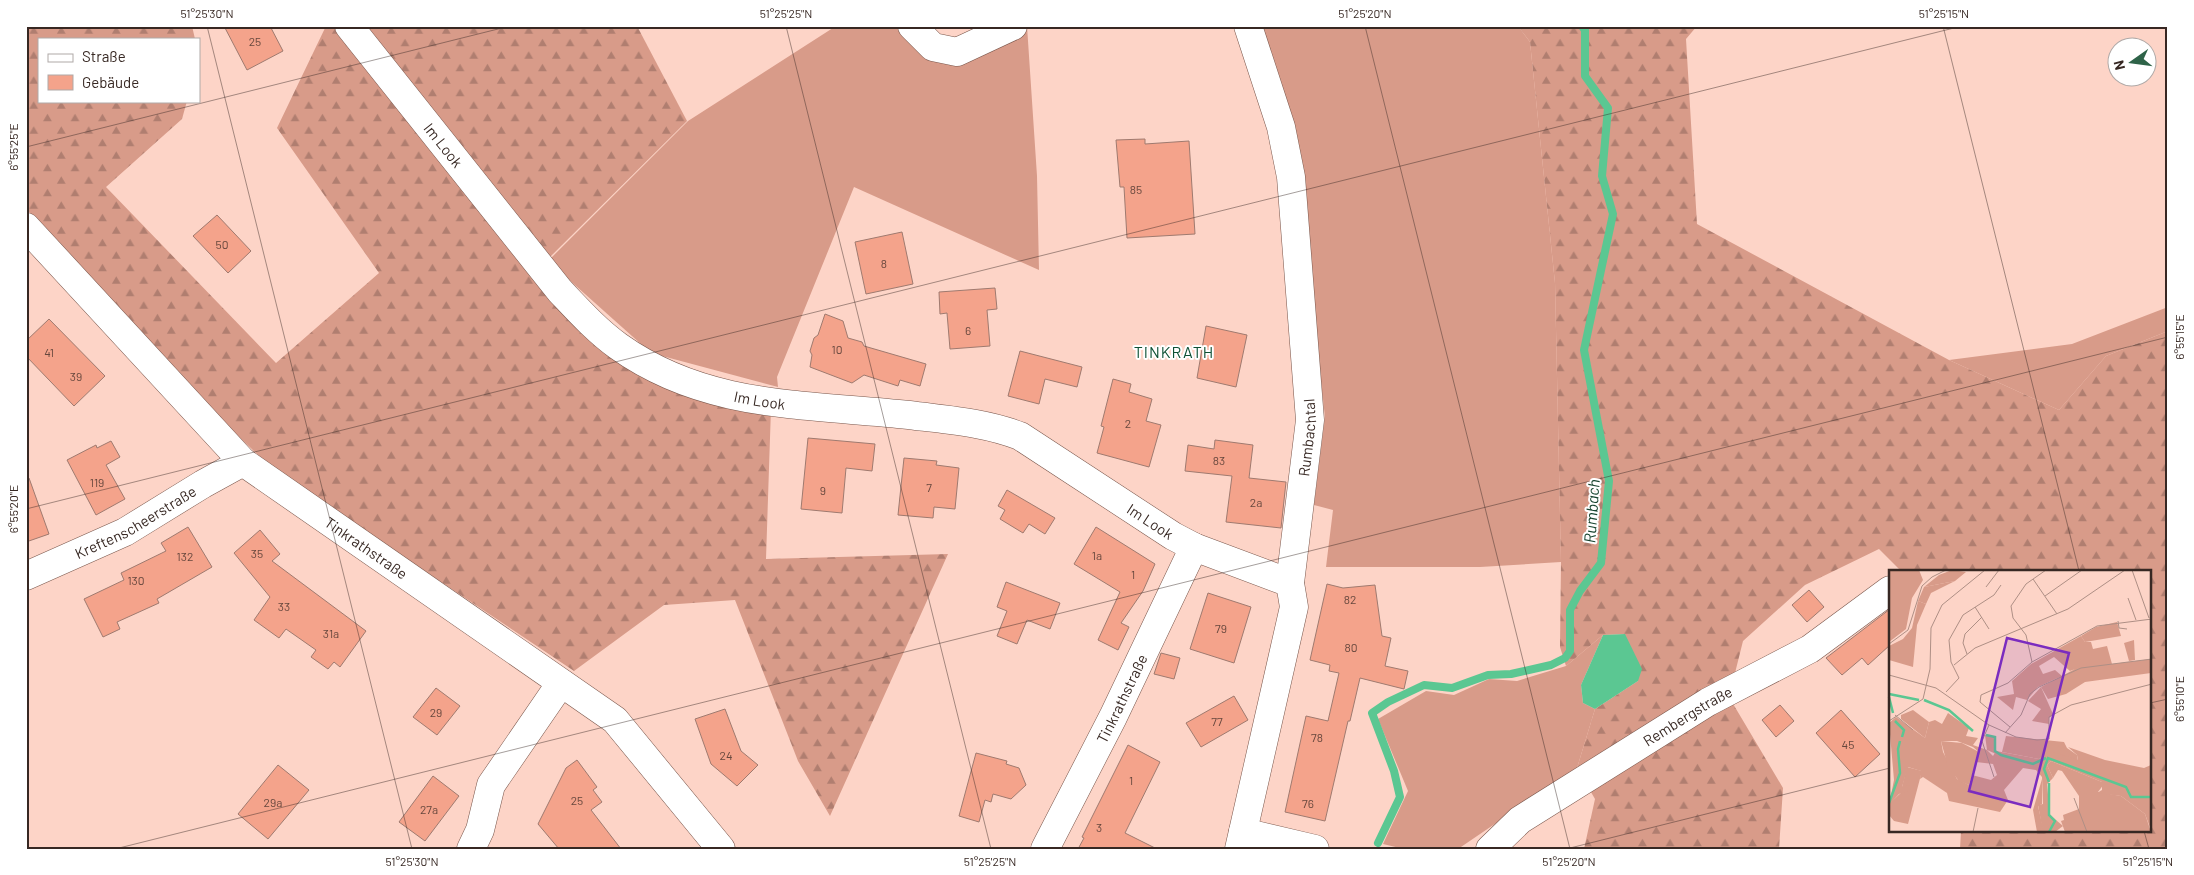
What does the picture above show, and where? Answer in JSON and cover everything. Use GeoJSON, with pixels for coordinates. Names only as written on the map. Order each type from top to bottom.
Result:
{"type":"FeatureCollection","features":[{"type":"Feature","properties":{"kind":"street","name":"Im Look"},"geometry":{"type":"LineString","coordinates":[[348,26],[560,291],[586,319],[611,340],[650,366],[679,380],[710,390],[767,402],[967,422],[998,428],[1020,436],[1173,536],[1194,546],[1290,582]]}},
{"type":"Feature","properties":{"kind":"street"},"geometry":{"type":"LineString","coordinates":[[912,26],[933,47],[957,52],[1013,26]]}},
{"type":"Feature","properties":{"kind":"street","name":"Rumbachtal"},"geometry":{"type":"LineString","coordinates":[[1241,840],[1294,607],[1290,582],[1310,420],[1291,177],[1281,127],[1248,26]]}},
{"type":"Feature","properties":{"kind":"street","name":"Tinkrathstraße"},"geometry":{"type":"LineString","coordinates":[[26,227],[242,462],[615,720],[721,849]]}},
{"type":"Feature","properties":{"kind":"street","name":"Kreftenscheerstraße"},"geometry":{"type":"LineString","coordinates":[[26,576],[125,532],[242,462]]}},
{"type":"Feature","properties":{"kind":"street","name":"Tinkrathstraße"},"geometry":{"type":"LineString","coordinates":[[1046,849],[1113,717],[1194,546]]}},
{"type":"Feature","properties":{"kind":"street","name":"Rembergstraße"},"geometry":{"type":"LineString","coordinates":[[1490,849],[1520,820],[1708,702],[1810,649],[1889,591]]}},
{"type":"Feature","properties":{"kind":"street"},"geometry":{"type":"LineString","coordinates":[[471,849],[480,830],[491,785],[561,683]]}},
{"type":"Feature","properties":{"kind":"street"},"geometry":{"type":"LineString","coordinates":[[1241,840],[1315,849]]}},
{"type":"Feature","properties":{"kind":"green space"},"geometry":{"type":"Polygon","coordinates":[[[26,26],[192,26],[195,38],[38,38],[38,102],[187,102],[182,119],[106,187],[276,363],[379,273],[277,128],[326,26],[334,26],[510,235],[615,353],[771,408],[766,559],[948,554],[830,816],[798,761],[735,600],[664,605],[574,671],[274,470],[233,431],[26,209],[26,26]]]}},
{"type":"Feature","properties":{"kind":"green space"},"geometry":{"type":"Polygon","coordinates":[[[353,26],[637,26],[687,121],[548,259],[353,26]]]}},
{"type":"Feature","properties":{"kind":"green space"},"geometry":{"type":"Polygon","coordinates":[[[836,26],[906,26],[936,54],[1016,26],[1027,26],[1037,176],[1039,270],[854,187],[777,377],[778,387],[651,353],[548,261],[688,121],[836,26]]]}},
{"type":"Feature","properties":{"kind":"green space"},"geometry":{"type":"Polygon","coordinates":[[[1259,26],[1518,26],[1530,42],[1555,283],[1561,562],[1480,567],[1326,567],[1333,510],[1314,505],[1325,417],[1293,130],[1259,26]]]}},
{"type":"Feature","properties":{"kind":"green space"},"geometry":{"type":"Polygon","coordinates":[[[1518,26],[1697,26],[1686,39],[1697,224],[1949,360],[2059,410],[2106,356],[2168,331],[2168,849],[1960,849],[1961,832],[2152,832],[2152,570],[1900,570],[1879,549],[1805,585],[1743,641],[1729,697],[1783,788],[1779,849],[1584,849],[1595,799],[1577,768],[1595,709],[1638,681],[1624,634],[1603,635],[1566,666],[1560,647],[1561,562],[1555,283],[1530,42],[1518,26]]]}},
{"type":"Feature","properties":{"kind":"green space"},"geometry":{"type":"Polygon","coordinates":[[[2168,307],[2168,331],[2106,356],[2059,410],[1949,360],[2072,344],[2168,307]]]}},
{"type":"Feature","properties":{"kind":"green space"},"geometry":{"type":"Polygon","coordinates":[[[1603,635],[1581,685],[1583,703],[1595,709],[1577,768],[1458,849],[1404,849],[1383,844],[1408,791],[1378,719],[1426,691],[1454,695],[1489,679],[1517,681],[1566,666],[1603,635]]]}},
{"type":"Feature","properties":{"kind":"shaded area"},"geometry":{"type":"Polygon","coordinates":[[[1625,634],[1642,669],[1638,681],[1595,709],[1583,703],[1581,685],[1603,635],[1625,634]]]}},
{"type":"Feature","properties":{"kind":"building"},"geometry":{"type":"Polygon","coordinates":[[[224,26],[270,26],[283,51],[247,70],[224,26]]]}},
{"type":"Feature","properties":{"kind":"building"},"geometry":{"type":"Polygon","coordinates":[[[1145,139],[1145,144],[1189,141],[1195,234],[1127,238],[1124,187],[1120,187],[1116,140],[1145,139]]]}},
{"type":"Feature","properties":{"kind":"building"},"geometry":{"type":"Polygon","coordinates":[[[217,215],[251,251],[228,273],[193,236],[217,215]]]}},
{"type":"Feature","properties":{"kind":"building"},"geometry":{"type":"Polygon","coordinates":[[[902,232],[913,284],[866,294],[855,242],[902,232]]]}},
{"type":"Feature","properties":{"kind":"building"},"geometry":{"type":"Polygon","coordinates":[[[995,288],[997,309],[987,310],[990,346],[950,349],[947,313],[940,314],[939,292],[995,288]]]}},
{"type":"Feature","properties":{"kind":"building"},"geometry":{"type":"Polygon","coordinates":[[[825,314],[843,321],[848,338],[862,342],[864,346],[926,364],[920,386],[900,380],[898,386],[864,375],[852,383],[810,367],[812,355],[810,351],[825,314]]]}},
{"type":"Feature","properties":{"kind":"building"},"geometry":{"type":"Polygon","coordinates":[[[49,319],[105,376],[74,406],[26,356],[26,341],[49,319]]]}},
{"type":"Feature","properties":{"kind":"building"},"geometry":{"type":"Polygon","coordinates":[[[1206,326],[1247,335],[1236,387],[1197,378],[1206,326]]]}},
{"type":"Feature","properties":{"kind":"building"},"geometry":{"type":"Polygon","coordinates":[[[1020,351],[1082,367],[1077,387],[1045,379],[1039,404],[1008,396],[1020,351]]]}},
{"type":"Feature","properties":{"kind":"building"},"geometry":{"type":"Polygon","coordinates":[[[1113,379],[1131,384],[1129,392],[1152,399],[1146,421],[1161,425],[1149,467],[1097,453],[1104,427],[1101,426],[1113,379]]]}},
{"type":"Feature","properties":{"kind":"building"},"geometry":{"type":"Polygon","coordinates":[[[808,438],[875,444],[872,471],[846,468],[842,513],[801,509],[808,438]]]}},
{"type":"Feature","properties":{"kind":"building"},"geometry":{"type":"Polygon","coordinates":[[[1215,440],[1253,445],[1249,478],[1286,482],[1281,528],[1226,522],[1232,476],[1185,471],[1188,445],[1214,449],[1215,440]]]}},
{"type":"Feature","properties":{"kind":"building"},"geometry":{"type":"Polygon","coordinates":[[[111,441],[120,457],[106,465],[125,499],[96,515],[67,460],[96,445],[97,448],[111,441]]]}},
{"type":"Feature","properties":{"kind":"building"},"geometry":{"type":"Polygon","coordinates":[[[904,458],[937,461],[936,465],[959,468],[955,509],[934,507],[933,518],[898,515],[904,458]]]}},
{"type":"Feature","properties":{"kind":"building"},"geometry":{"type":"Polygon","coordinates":[[[29,478],[49,534],[26,542],[26,479],[29,478]]]}},
{"type":"Feature","properties":{"kind":"building"},"geometry":{"type":"Polygon","coordinates":[[[1007,490],[1055,518],[1045,534],[1029,524],[1023,533],[1000,519],[1005,510],[998,506],[1007,490]]]}},
{"type":"Feature","properties":{"kind":"building"},"geometry":{"type":"Polygon","coordinates":[[[188,527],[212,567],[157,599],[159,603],[117,622],[120,629],[103,637],[84,599],[124,580],[121,573],[166,551],[161,543],[188,527]]]}},
{"type":"Feature","properties":{"kind":"building"},"geometry":{"type":"Polygon","coordinates":[[[1096,527],[1155,564],[1143,591],[1121,623],[1129,627],[1118,650],[1098,640],[1120,592],[1074,564],[1096,527]]]}},
{"type":"Feature","properties":{"kind":"building"},"geometry":{"type":"Polygon","coordinates":[[[260,530],[280,554],[272,561],[366,631],[340,667],[334,662],[328,669],[311,657],[316,650],[286,629],[279,638],[254,620],[270,597],[234,553],[260,530]]]}},
{"type":"Feature","properties":{"kind":"building"},"geometry":{"type":"Polygon","coordinates":[[[1006,582],[1060,603],[1050,629],[1027,620],[1017,644],[997,636],[1007,611],[997,607],[1006,582]]]}},
{"type":"Feature","properties":{"kind":"building"},"geometry":{"type":"Polygon","coordinates":[[[1327,584],[1343,588],[1375,585],[1382,636],[1391,638],[1385,666],[1408,671],[1404,689],[1360,678],[1325,821],[1285,812],[1306,716],[1328,721],[1339,673],[1329,671],[1330,665],[1310,660],[1327,584]]]}},
{"type":"Feature","properties":{"kind":"building"},"geometry":{"type":"Polygon","coordinates":[[[1809,590],[1824,607],[1807,622],[1792,605],[1809,590]]]}},
{"type":"Feature","properties":{"kind":"building"},"geometry":{"type":"Polygon","coordinates":[[[1208,593],[1251,607],[1234,663],[1190,649],[1208,593]]]}},
{"type":"Feature","properties":{"kind":"building"},"geometry":{"type":"Polygon","coordinates":[[[1889,610],[1889,646],[1868,665],[1862,658],[1842,675],[1826,658],[1889,610]]]}},
{"type":"Feature","properties":{"kind":"building"},"geometry":{"type":"Polygon","coordinates":[[[1161,653],[1180,658],[1174,679],[1154,674],[1161,653]]]}},
{"type":"Feature","properties":{"kind":"building"},"geometry":{"type":"Polygon","coordinates":[[[436,688],[460,706],[437,735],[413,717],[436,688]]]}},
{"type":"Feature","properties":{"kind":"building"},"geometry":{"type":"Polygon","coordinates":[[[1234,696],[1248,720],[1201,747],[1186,723],[1234,696]]]}},
{"type":"Feature","properties":{"kind":"building"},"geometry":{"type":"Polygon","coordinates":[[[1780,705],[1794,721],[1776,737],[1762,720],[1780,705]]]}},
{"type":"Feature","properties":{"kind":"building"},"geometry":{"type":"Polygon","coordinates":[[[725,709],[741,751],[758,765],[737,786],[711,764],[695,719],[725,709]]]}},
{"type":"Feature","properties":{"kind":"building"},"geometry":{"type":"Polygon","coordinates":[[[1841,710],[1880,754],[1855,777],[1816,733],[1841,710]]]}},
{"type":"Feature","properties":{"kind":"building"},"geometry":{"type":"Polygon","coordinates":[[[1128,745],[1160,762],[1125,833],[1157,849],[1078,849],[1084,838],[1082,837],[1128,745]]]}},
{"type":"Feature","properties":{"kind":"building"},"geometry":{"type":"Polygon","coordinates":[[[976,753],[1007,761],[1006,764],[1019,768],[1026,785],[1011,799],[993,794],[991,802],[985,800],[979,822],[959,816],[976,753]]]}},
{"type":"Feature","properties":{"kind":"building"},"geometry":{"type":"Polygon","coordinates":[[[577,760],[597,787],[593,790],[602,802],[591,810],[621,849],[559,849],[538,824],[566,768],[577,760]]]}},
{"type":"Feature","properties":{"kind":"building"},"geometry":{"type":"Polygon","coordinates":[[[278,765],[309,790],[268,839],[238,814],[278,765]]]}},
{"type":"Feature","properties":{"kind":"building"},"geometry":{"type":"Polygon","coordinates":[[[433,776],[459,796],[425,841],[399,822],[433,776]]]}},
{"type":"Feature","properties":{"kind":"waterway","name":"Rumbach"},"geometry":{"type":"LineString","coordinates":[[1378,843],[1400,797],[1394,771],[1372,713],[1388,702],[1424,685],[1452,688],[1488,675],[1511,674],[1551,665],[1565,658],[1570,651],[1570,610],[1580,591],[1601,563],[1609,481],[1584,350],[1613,214],[1602,176],[1608,108],[1585,76],[1585,30],[1582,26]]}},
{"type":"Feature","properties":{"kind":"district","name":"TINKRATH"},"geometry":{"type":"Point","coordinates":[1174,351]}}]}
